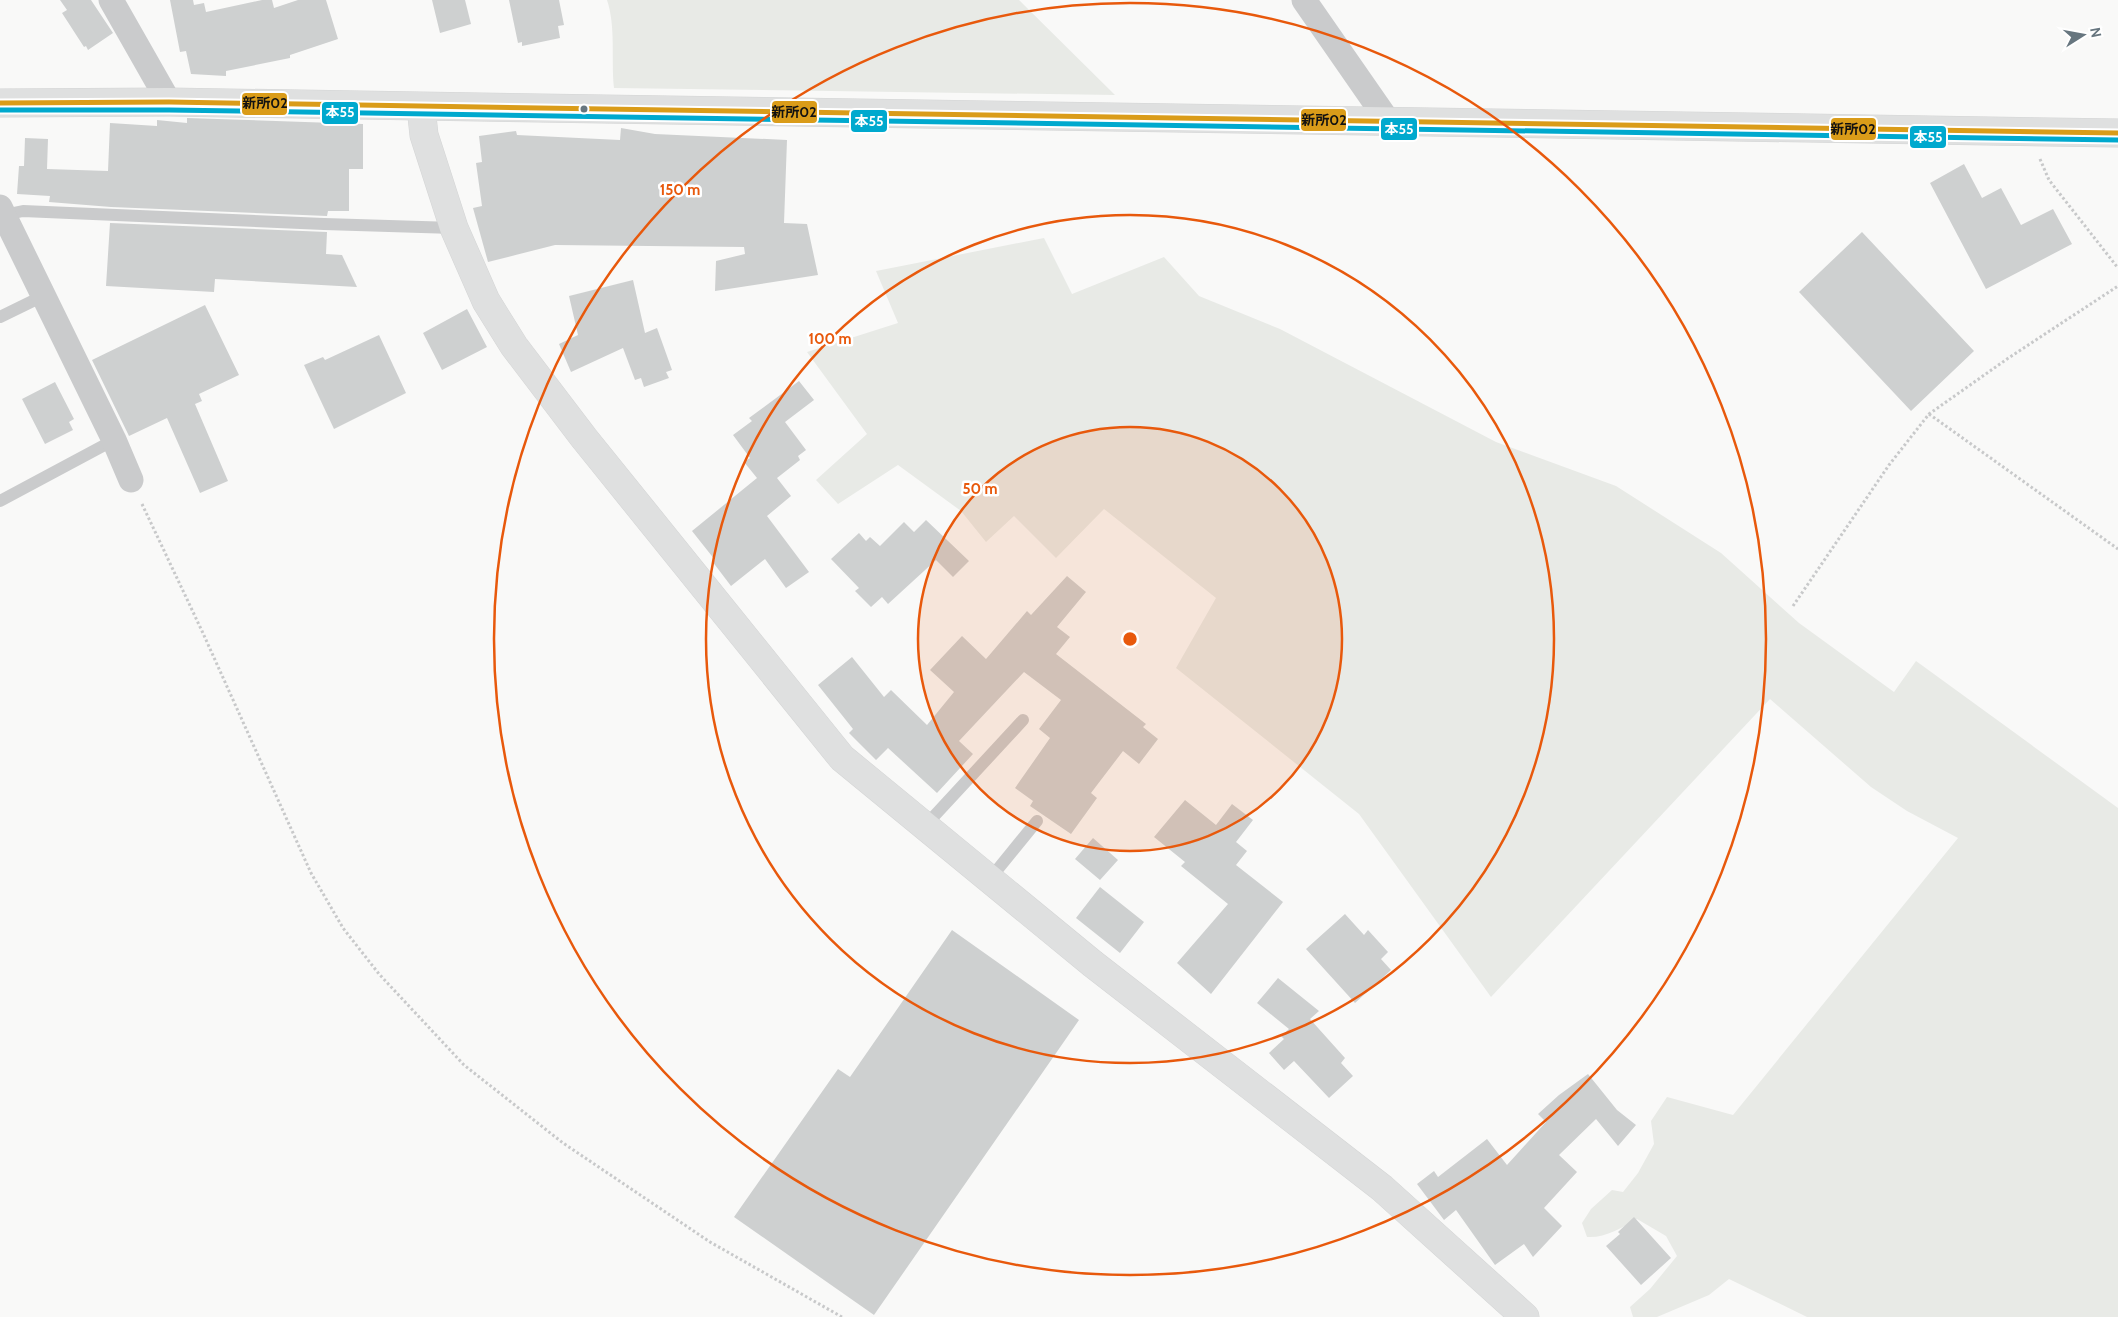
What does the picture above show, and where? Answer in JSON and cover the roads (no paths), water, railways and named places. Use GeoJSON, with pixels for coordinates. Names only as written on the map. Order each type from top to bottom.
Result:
{"type":"FeatureCollection","features":[{"type":"Feature","properties":{"kind":"main road"},"geometry":{"type":"LineString","coordinates":[[0,102],[169,102],[2118,133]]}},
{"type":"Feature","properties":{"kind":"main road"},"geometry":{"type":"LineString","coordinates":[[422,107],[424,135],[454,228],[486,301],[514,346],[584,438],[783,688],[842,758],[1093,964],[1382,1188],[1525,1317]]}},
{"type":"Feature","properties":{"kind":"street"},"geometry":{"type":"LineString","coordinates":[[111,0],[169,102]]}},
{"type":"Feature","properties":{"kind":"street"},"geometry":{"type":"LineString","coordinates":[[1304,0],[1388,121]]}},
{"type":"Feature","properties":{"kind":"street"},"geometry":{"type":"LineString","coordinates":[[1,213],[114,440],[131,480]]}},
{"type":"Feature","properties":{"kind":"lane"},"geometry":{"type":"LineString","coordinates":[[1,213],[23,211],[305,224],[454,228]]}},
{"type":"Feature","properties":{"kind":"lane"},"geometry":{"type":"LineString","coordinates":[[0,317],[43,296]]}},
{"type":"Feature","properties":{"kind":"lane"},"geometry":{"type":"LineString","coordinates":[[0,501],[114,440]]}},
{"type":"Feature","properties":{"kind":"lane"},"geometry":{"type":"LineString","coordinates":[[924,827],[1023,720]]}},
{"type":"Feature","properties":{"kind":"lane"},"geometry":{"type":"LineString","coordinates":[[989,880],[1037,821]]}}]}
